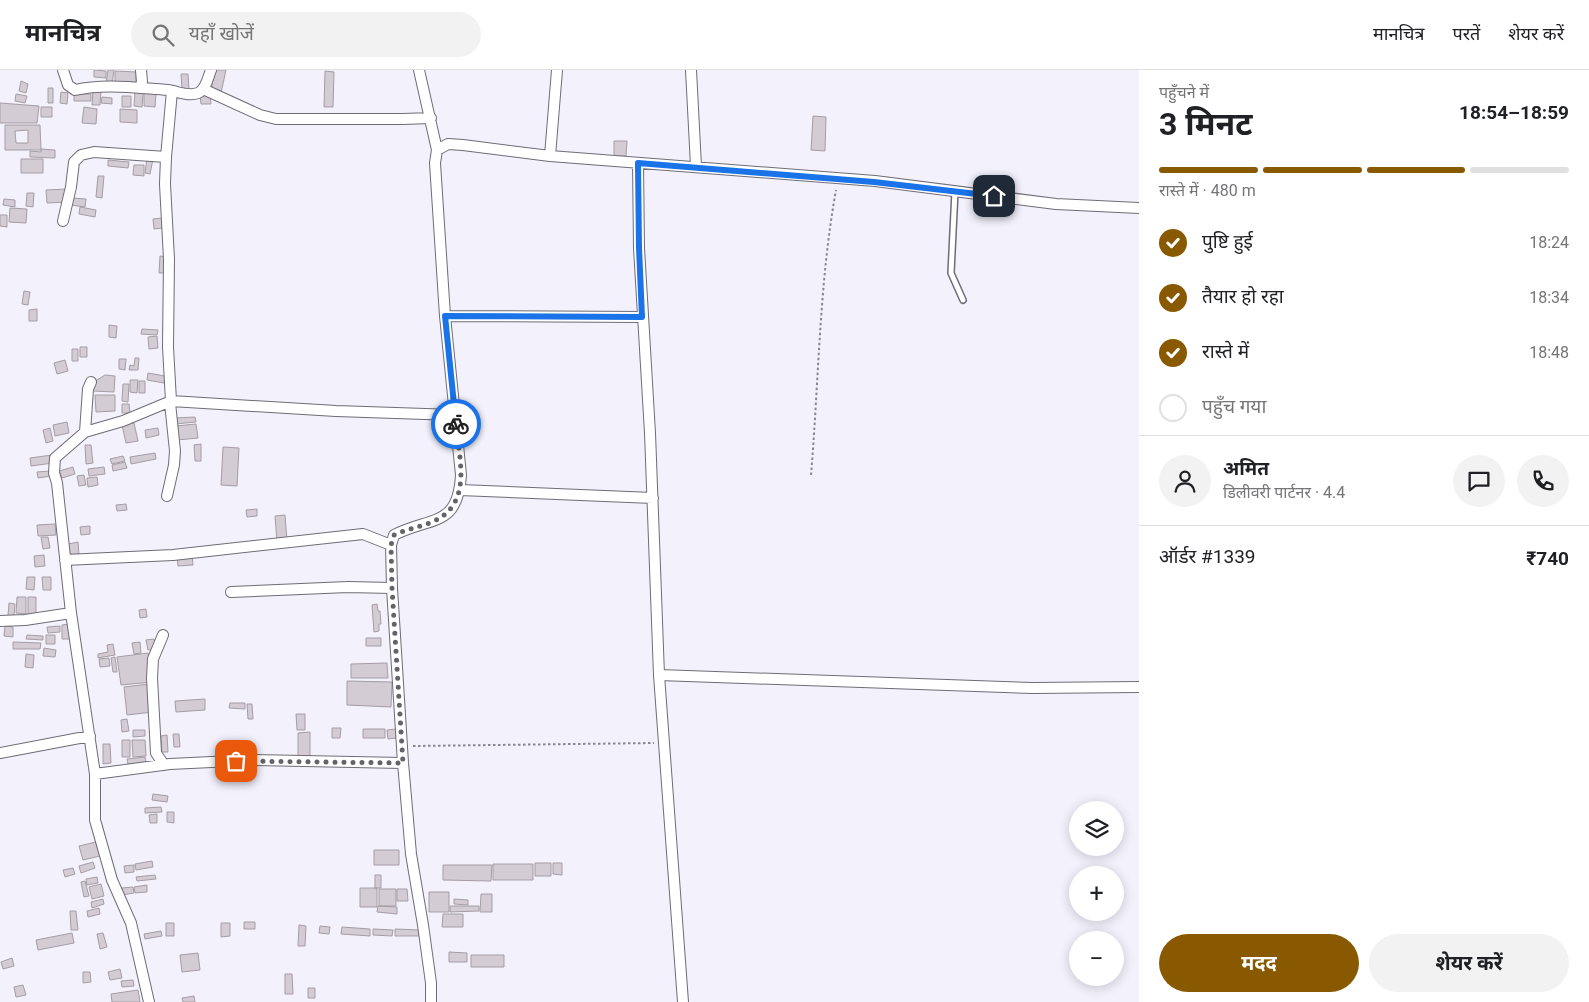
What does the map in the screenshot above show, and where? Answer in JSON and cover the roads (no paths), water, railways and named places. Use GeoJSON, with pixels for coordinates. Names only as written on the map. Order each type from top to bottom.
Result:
{"type":"FeatureCollection","features":[{"type":"Feature","properties":{"kind":"street"},"geometry":{"type":"LineString","coordinates":[[63,70],[68,85],[75,90],[90,87],[140,88],[189,94],[200,92],[203,89],[211,70]]}},
{"type":"Feature","properties":{"kind":"street"},"geometry":{"type":"LineString","coordinates":[[140,88],[142,82],[141,70]]}},
{"type":"Feature","properties":{"kind":"street"},"geometry":{"type":"LineString","coordinates":[[419,70],[438,150],[435,163],[445,316],[461,475],[460,490],[452,509],[444,516],[394,535],[391,545],[403,763],[411,854],[423,925],[431,1002]]}},
{"type":"Feature","properties":{"kind":"street"},"geometry":{"type":"LineString","coordinates":[[550,156],[557,70]]}},
{"type":"Feature","properties":{"kind":"street"},"geometry":{"type":"LineString","coordinates":[[691,70],[696,166]]}},
{"type":"Feature","properties":{"kind":"street"},"geometry":{"type":"LineString","coordinates":[[203,89],[260,116],[276,119],[384,120],[431,118]]}},
{"type":"Feature","properties":{"kind":"street"},"geometry":{"type":"LineString","coordinates":[[166,496],[174,466],[168,347],[169,259],[166,157],[172,91]]}},
{"type":"Feature","properties":{"kind":"street"},"geometry":{"type":"LineString","coordinates":[[438,150],[442,146],[453,144],[550,156],[696,166],[955,190],[1056,204],[1139,208]]}},
{"type":"Feature","properties":{"kind":"street"},"geometry":{"type":"LineString","coordinates":[[63,221],[71,188],[74,162],[81,156],[94,152],[166,157]]}},
{"type":"Feature","properties":{"kind":"street"},"geometry":{"type":"LineString","coordinates":[[638,163],[639,248],[653,498],[659,675],[683,1002]]}},
{"type":"Feature","properties":{"kind":"street"},"geometry":{"type":"LineString","coordinates":[[445,316],[642,317]]}},
{"type":"Feature","properties":{"kind":"street"},"geometry":{"type":"LineString","coordinates":[[85,432],[91,382]]}},
{"type":"Feature","properties":{"kind":"street"},"geometry":{"type":"LineString","coordinates":[[150,1002],[131,923],[112,880],[95,820],[95,774],[71,613],[54,473],[56,458],[85,432],[123,421],[171,402],[454,415]]}},
{"type":"Feature","properties":{"kind":"street"},"geometry":{"type":"LineString","coordinates":[[460,490],[653,498]]}},
{"type":"Feature","properties":{"kind":"street"},"geometry":{"type":"LineString","coordinates":[[65,560],[174,555],[363,534],[391,545]]}},
{"type":"Feature","properties":{"kind":"street"},"geometry":{"type":"LineString","coordinates":[[231,592],[348,587],[392,588]]}},
{"type":"Feature","properties":{"kind":"street"},"geometry":{"type":"LineString","coordinates":[[0,621],[25,620],[71,613]]}},
{"type":"Feature","properties":{"kind":"street"},"geometry":{"type":"LineString","coordinates":[[163,635],[153,659],[152,678],[156,753],[164,765]]}},
{"type":"Feature","properties":{"kind":"street"},"geometry":{"type":"LineString","coordinates":[[659,675],[1032,688],[1139,687]]}},
{"type":"Feature","properties":{"kind":"street"},"geometry":{"type":"LineString","coordinates":[[0,753],[90,736]]}},
{"type":"Feature","properties":{"kind":"street"},"geometry":{"type":"LineString","coordinates":[[95,774],[164,765],[253,760],[403,763]]}},
{"type":"Feature","properties":{"kind":"lane"},"geometry":{"type":"LineString","coordinates":[[955,190],[951,273],[963,300]]}}]}
